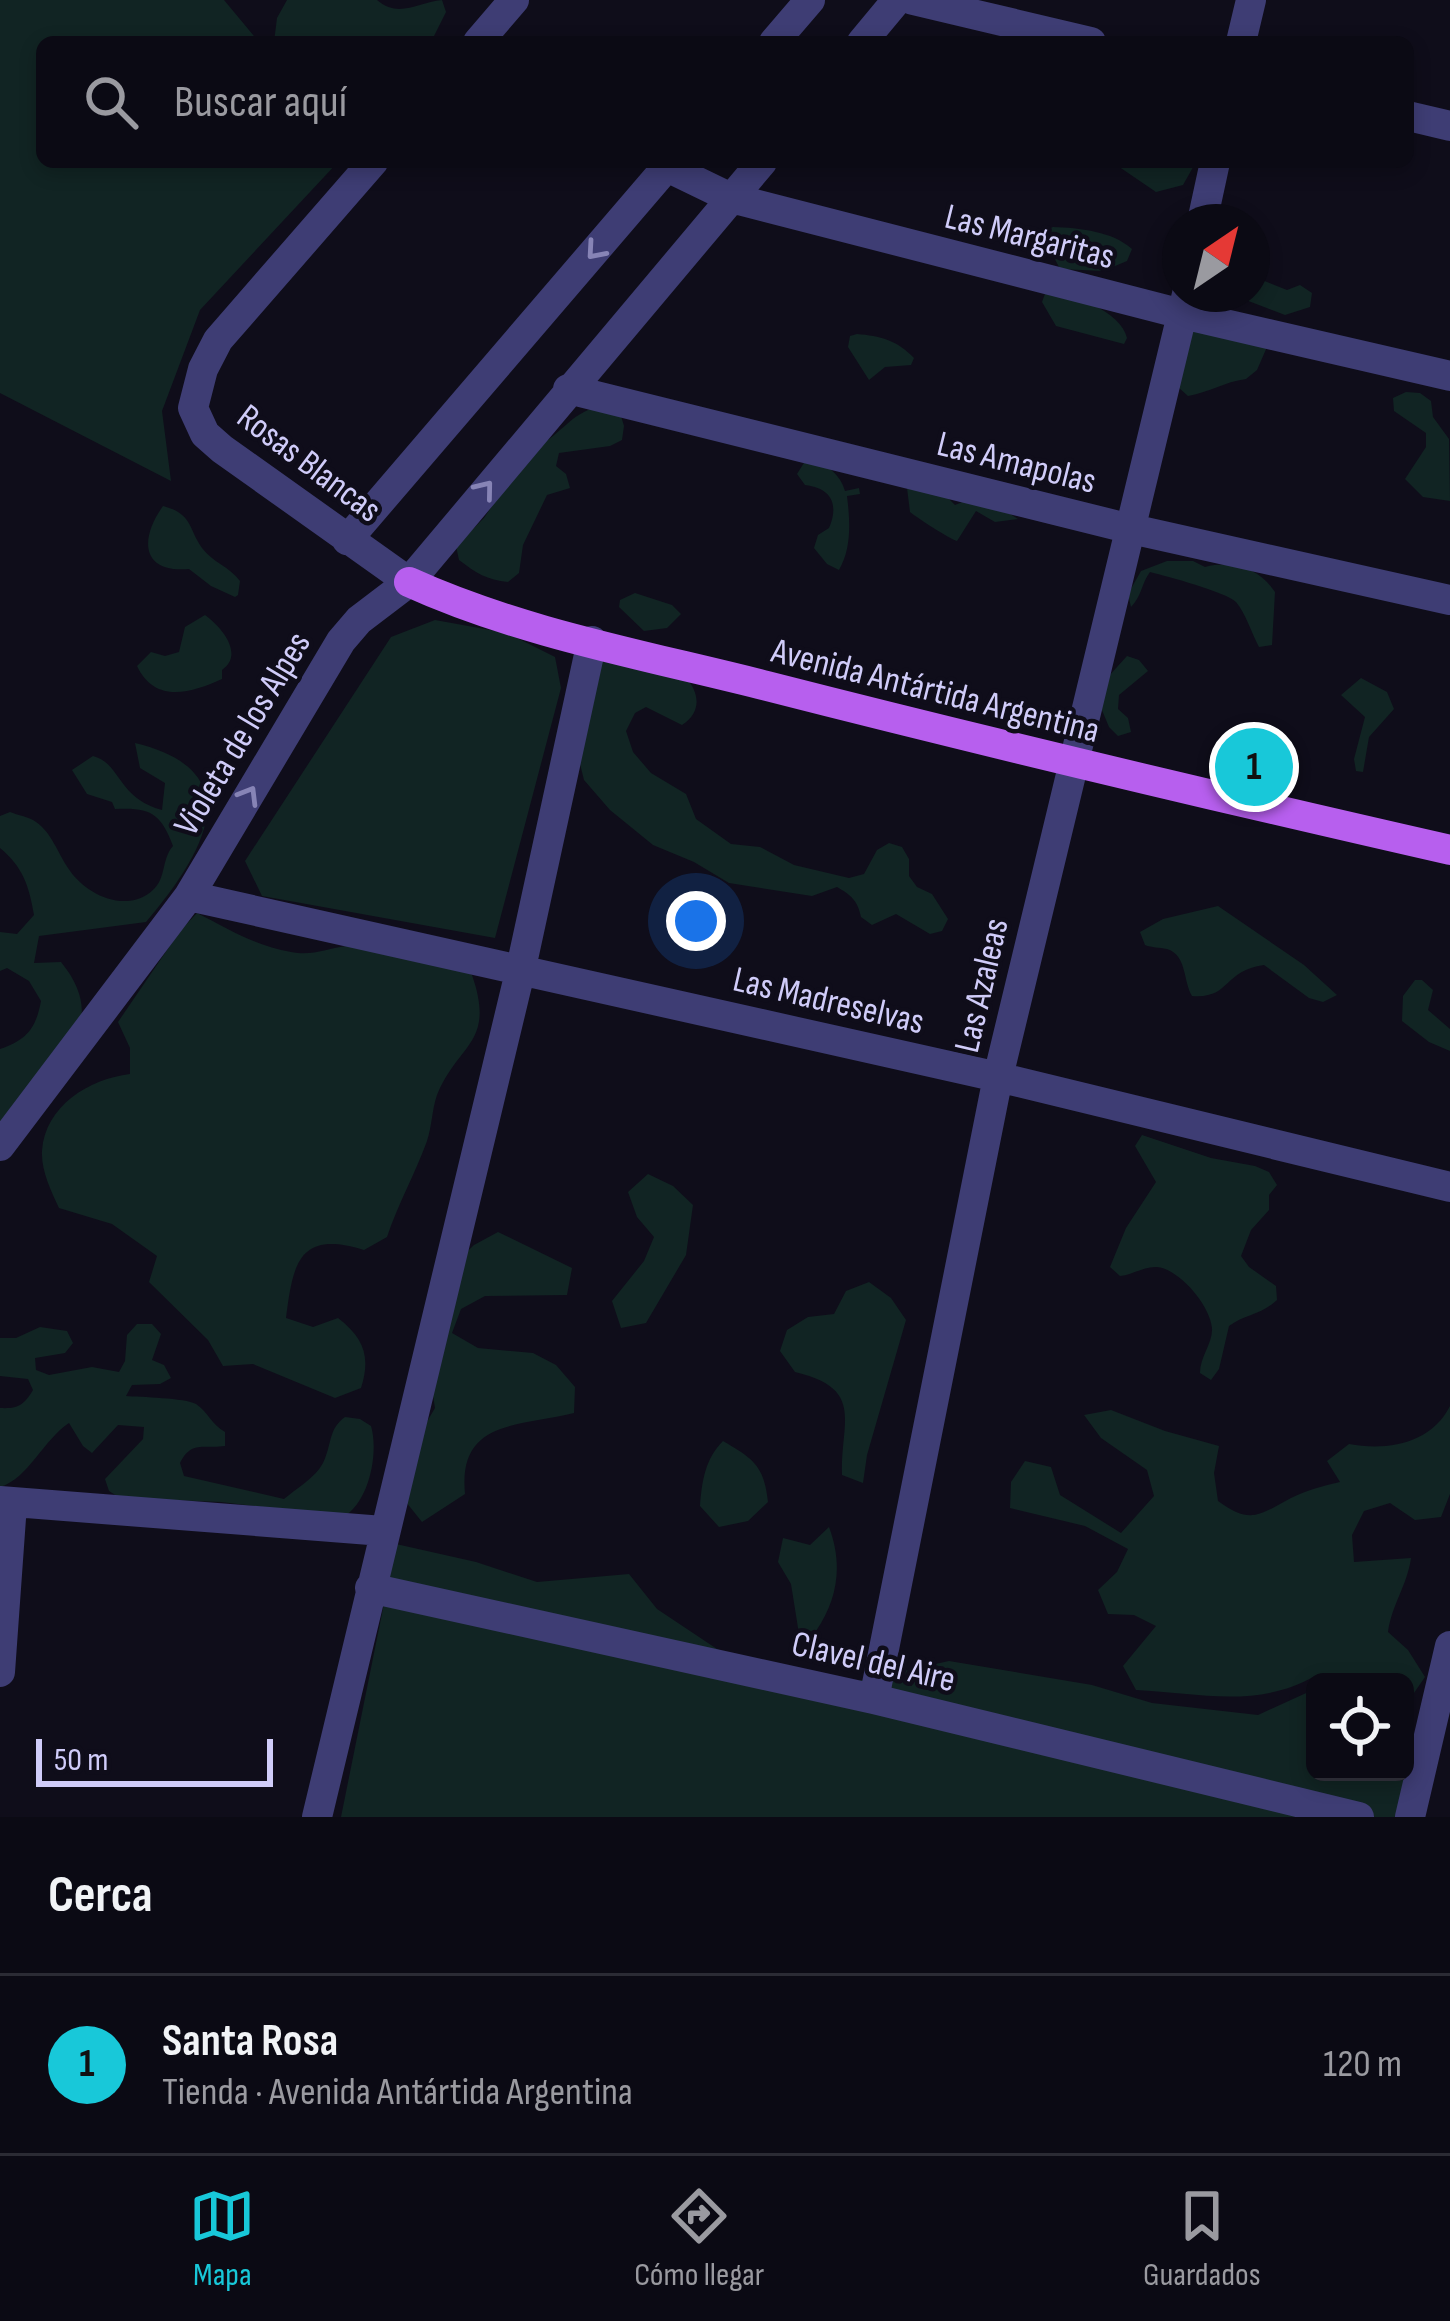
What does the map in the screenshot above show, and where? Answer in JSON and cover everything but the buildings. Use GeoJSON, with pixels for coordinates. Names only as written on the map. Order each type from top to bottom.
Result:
{"type":"FeatureCollection","features":[{"type":"Feature","properties":{"kind":"main road","name":"Avenida Antártida Argentina"},"geometry":{"type":"LineString","coordinates":[[409,582],[449,600],[592,641],[1072,764],[1450,850]]}},
{"type":"Feature","properties":{"kind":"street"},"geometry":{"type":"LineString","coordinates":[[483,36],[514,0]]}},
{"type":"Feature","properties":{"kind":"street"},"geometry":{"type":"LineString","coordinates":[[779,36],[810,0]]}},
{"type":"Feature","properties":{"kind":"street"},"geometry":{"type":"LineString","coordinates":[[867,36],[897,0]]}},
{"type":"Feature","properties":{"kind":"street"},"geometry":{"type":"LineString","coordinates":[[913,0],[1066,36]]}},
{"type":"Feature","properties":{"kind":"street"},"geometry":{"type":"LineString","coordinates":[[1242,36],[1250,0]]}},
{"type":"Feature","properties":{"kind":"street"},"geometry":{"type":"LineString","coordinates":[[1414,117],[1450,126]]}},
{"type":"Feature","properties":{"kind":"street","name":"Rosas Blancas"},"geometry":{"type":"LineString","coordinates":[[368,168],[218,340],[203,369],[193,408],[205,434],[222,449],[409,582]]}},
{"type":"Feature","properties":{"kind":"street"},"geometry":{"type":"LineString","coordinates":[[347,540],[666,168]]}},
{"type":"Feature","properties":{"kind":"street","name":"Las Margaritas"},"geometry":{"type":"LineString","coordinates":[[676,168],[731,198],[1162,299]]}},
{"type":"Feature","properties":{"kind":"street","name":"Violeta de los Alpes"},"geometry":{"type":"LineString","coordinates":[[0,1146],[190,896],[341,640],[409,582],[757,168]]}},
{"type":"Feature","properties":{"kind":"street"},"geometry":{"type":"LineString","coordinates":[[1206,204],[1214,168]]}},
{"type":"Feature","properties":{"kind":"street","name":"Las Azaleas"},"geometry":{"type":"LineString","coordinates":[[874,1699],[998,1077],[1182,312]]}},
{"type":"Feature","properties":{"kind":"street","name":"Las Margaritas"},"geometry":{"type":"LineString","coordinates":[[1214,312],[1450,376]]}},
{"type":"Feature","properties":{"kind":"street","name":"Las Amapolas"},"geometry":{"type":"LineString","coordinates":[[568,388],[1127,528],[1450,600]]}},
{"type":"Feature","properties":{"kind":"street"},"geometry":{"type":"LineString","coordinates":[[317,1817],[521,968],[592,641]]}},
{"type":"Feature","properties":{"kind":"street","name":"Las Madreselvas"},"geometry":{"type":"LineString","coordinates":[[190,896],[998,1077],[1450,1187]]}},
{"type":"Feature","properties":{"kind":"street"},"geometry":{"type":"LineString","coordinates":[[0,1672],[6,1503],[383,1531]]}},
{"type":"Feature","properties":{"kind":"street","name":"Clavel del Aire"},"geometry":{"type":"LineString","coordinates":[[370,1588],[874,1699],[1359,1817]]}},
{"type":"Feature","properties":{"kind":"street"},"geometry":{"type":"LineString","coordinates":[[1410,1817],[1450,1646]]}},
{"type":"Feature","properties":{"kind":"green space"},"geometry":{"type":"Polygon","coordinates":[[[0,0],[224,0],[254,36],[36,36],[36,168],[332,168],[200,310],[162,411],[171,481],[0,393],[0,0]]]}},
{"type":"Feature","properties":{"kind":"green space"},"geometry":{"type":"Polygon","coordinates":[[[287,0],[377,0],[401,9],[442,0],[446,12],[434,36],[275,36],[277,18],[287,0]]]}},
{"type":"Feature","properties":{"kind":"green space"},"geometry":{"type":"Polygon","coordinates":[[[1121,168],[1193,168],[1183,185],[1156,192],[1121,168]]]}},
{"type":"Feature","properties":{"kind":"green space"},"geometry":{"type":"Polygon","coordinates":[[[1053,227],[1105,234],[1132,249],[1127,261],[1103,271],[1060,269],[1041,232],[1053,227]]]}},
{"type":"Feature","properties":{"kind":"green space"},"geometry":{"type":"Polygon","coordinates":[[[1270,283],[1287,290],[1300,285],[1312,293],[1310,307],[1285,315],[1270,309],[1270,283]]]}},
{"type":"Feature","properties":{"kind":"green space"},"geometry":{"type":"Polygon","coordinates":[[[1046,291],[1068,295],[1105,312],[1123,328],[1124,344],[1056,326],[1042,302],[1046,291]]]}},
{"type":"Feature","properties":{"kind":"green space"},"geometry":{"type":"Polygon","coordinates":[[[1191,325],[1267,347],[1257,370],[1246,379],[1188,396],[1178,387],[1191,325]]]}},
{"type":"Feature","properties":{"kind":"green space"},"geometry":{"type":"Polygon","coordinates":[[[850,336],[895,343],[914,358],[911,365],[885,367],[869,380],[848,347],[850,336]]]}},
{"type":"Feature","properties":{"kind":"green space"},"geometry":{"type":"Polygon","coordinates":[[[1420,393],[1431,401],[1433,417],[1449,439],[1450,501],[1423,497],[1405,479],[1426,447],[1426,433],[1394,411],[1393,398],[1420,393]]]}},
{"type":"Feature","properties":{"kind":"green space"},"geometry":{"type":"Polygon","coordinates":[[[599,407],[620,413],[622,440],[559,453],[556,466],[566,474],[570,488],[547,495],[523,545],[519,573],[508,582],[501,581],[459,560],[456,546],[484,518],[531,448],[580,414],[599,407]]]}},
{"type":"Feature","properties":{"kind":"green space"},"geometry":{"type":"Polygon","coordinates":[[[807,458],[830,469],[845,491],[859,488],[860,494],[847,496],[848,543],[839,570],[814,548],[818,535],[829,528],[833,505],[827,494],[805,485],[797,474],[807,458]]]}},
{"type":"Feature","properties":{"kind":"green space"},"geometry":{"type":"Polygon","coordinates":[[[907,488],[940,490],[955,505],[980,495],[1018,519],[995,522],[976,511],[957,541],[910,512],[907,488]]]}},
{"type":"Feature","properties":{"kind":"green space"},"geometry":{"type":"Polygon","coordinates":[[[163,506],[185,518],[206,553],[236,576],[238,595],[211,586],[189,569],[173,569],[153,559],[150,530],[163,506]]]}},
{"type":"Feature","properties":{"kind":"green space"},"geometry":{"type":"Polygon","coordinates":[[[1167,561],[1235,566],[1261,577],[1275,592],[1272,645],[1259,647],[1243,612],[1230,598],[1158,574],[1150,572],[1131,607],[1128,594],[1141,571],[1167,561]]]}},
{"type":"Feature","properties":{"kind":"green space"},"geometry":{"type":"Polygon","coordinates":[[[635,593],[672,605],[681,614],[667,628],[644,631],[619,607],[620,600],[635,593]]]}},
{"type":"Feature","properties":{"kind":"green space"},"geometry":{"type":"Polygon","coordinates":[[[205,615],[231,649],[222,679],[186,691],[154,686],[137,666],[151,652],[165,656],[179,652],[185,627],[205,615]]]}},
{"type":"Feature","properties":{"kind":"green space"},"geometry":{"type":"Polygon","coordinates":[[[435,620],[507,633],[555,657],[561,688],[495,938],[262,896],[245,861],[391,637],[435,620]]]}},
{"type":"Feature","properties":{"kind":"green space"},"geometry":{"type":"Polygon","coordinates":[[[596,656],[662,664],[689,681],[696,708],[682,725],[646,707],[635,713],[626,731],[633,752],[651,773],[686,794],[696,819],[731,844],[760,847],[794,865],[849,878],[864,874],[877,850],[889,843],[902,847],[909,859],[909,876],[917,887],[932,894],[948,919],[942,931],[930,934],[896,914],[872,925],[861,917],[853,899],[837,887],[812,896],[729,883],[653,845],[610,810],[584,780],[574,740],[596,656]]]}},
{"type":"Feature","properties":{"kind":"green space"},"geometry":{"type":"Polygon","coordinates":[[[1127,656],[1139,660],[1148,671],[1119,695],[1118,709],[1128,718],[1131,732],[1118,736],[1099,703],[1108,677],[1127,656]]]}},
{"type":"Feature","properties":{"kind":"green space"},"geometry":{"type":"Polygon","coordinates":[[[1361,678],[1387,692],[1394,709],[1369,737],[1363,772],[1356,771],[1354,759],[1365,717],[1341,695],[1361,678]]]}},
{"type":"Feature","properties":{"kind":"green space"},"geometry":{"type":"Polygon","coordinates":[[[135,743],[172,756],[195,774],[206,795],[206,819],[198,844],[146,922],[39,936],[34,963],[61,962],[81,1000],[81,1018],[68,1049],[23,1091],[22,1118],[0,1123],[0,1049],[29,1032],[41,1001],[29,981],[7,968],[0,971],[0,932],[17,934],[34,915],[24,878],[0,848],[0,816],[10,812],[41,826],[75,877],[93,892],[126,901],[148,894],[159,883],[173,846],[164,826],[146,811],[115,809],[112,802],[87,794],[72,770],[93,756],[102,760],[136,797],[162,810],[165,783],[140,768],[135,743]]]}},
{"type":"Feature","properties":{"kind":"green space"},"geometry":{"type":"Polygon","coordinates":[[[1218,906],[1304,965],[1337,995],[1323,1002],[1309,998],[1264,965],[1241,973],[1214,993],[1192,996],[1178,957],[1167,949],[1145,945],[1140,932],[1163,919],[1218,906]]]}},
{"type":"Feature","properties":{"kind":"green space"},"geometry":{"type":"Polygon","coordinates":[[[197,913],[278,949],[306,953],[346,946],[394,948],[472,975],[480,1016],[477,1030],[437,1095],[427,1141],[387,1237],[364,1250],[325,1244],[313,1248],[303,1256],[292,1281],[286,1318],[313,1327],[338,1318],[363,1349],[361,1388],[335,1398],[253,1364],[223,1366],[208,1340],[149,1282],[157,1256],[112,1224],[59,1208],[45,1173],[45,1135],[60,1108],[99,1082],[130,1074],[130,1048],[118,1022],[197,913]]]}},
{"type":"Feature","properties":{"kind":"green space"},"geometry":{"type":"Polygon","coordinates":[[[1415,980],[1433,990],[1428,1010],[1450,1029],[1450,1051],[1402,1021],[1403,996],[1415,980]]]}},
{"type":"Feature","properties":{"kind":"green space"},"geometry":{"type":"Polygon","coordinates":[[[1142,1135],[1211,1158],[1255,1166],[1269,1172],[1277,1185],[1269,1195],[1269,1210],[1251,1230],[1241,1256],[1276,1286],[1277,1300],[1229,1326],[1219,1369],[1211,1380],[1200,1373],[1212,1328],[1192,1290],[1166,1269],[1152,1267],[1120,1276],[1110,1267],[1126,1228],[1156,1182],[1135,1146],[1142,1135]]]}},
{"type":"Feature","properties":{"kind":"green space"},"geometry":{"type":"Polygon","coordinates":[[[648,1174],[673,1186],[693,1205],[686,1255],[646,1323],[621,1328],[612,1301],[644,1261],[654,1237],[637,1217],[628,1192],[648,1174]]]}},
{"type":"Feature","properties":{"kind":"green space"},"geometry":{"type":"Polygon","coordinates":[[[498,1232],[572,1268],[567,1295],[485,1296],[461,1309],[452,1333],[478,1348],[533,1353],[556,1365],[575,1387],[574,1413],[513,1425],[481,1440],[465,1470],[465,1494],[422,1522],[406,1502],[422,1430],[435,1408],[431,1382],[456,1262],[498,1232]]]}},
{"type":"Feature","properties":{"kind":"green space"},"geometry":{"type":"Polygon","coordinates":[[[869,1282],[891,1298],[906,1320],[863,1483],[842,1475],[845,1424],[841,1398],[817,1379],[795,1372],[780,1351],[787,1330],[808,1317],[834,1314],[846,1291],[869,1282]]]}},
{"type":"Feature","properties":{"kind":"green space"},"geometry":{"type":"Polygon","coordinates":[[[137,1324],[152,1324],[161,1334],[152,1360],[164,1365],[171,1378],[160,1384],[132,1385],[126,1396],[196,1404],[225,1432],[225,1446],[199,1447],[184,1456],[180,1463],[184,1476],[284,1499],[320,1468],[340,1422],[345,1417],[360,1419],[371,1426],[373,1463],[352,1510],[343,1517],[221,1502],[120,1498],[109,1491],[105,1479],[143,1439],[144,1427],[118,1425],[92,1453],[69,1423],[19,1476],[0,1487],[0,1408],[20,1405],[33,1390],[28,1379],[0,1376],[0,1338],[16,1338],[40,1327],[67,1331],[73,1343],[65,1353],[35,1358],[36,1370],[49,1375],[92,1367],[119,1372],[127,1335],[137,1324]]]}},
{"type":"Feature","properties":{"kind":"green space"},"geometry":{"type":"Polygon","coordinates":[[[1450,1406],[1450,1494],[1441,1517],[1415,1520],[1390,1503],[1364,1511],[1352,1535],[1354,1562],[1411,1558],[1388,1632],[1408,1650],[1425,1677],[1414,1693],[1414,1673],[1306,1673],[1306,1680],[1293,1686],[1249,1696],[1136,1690],[1123,1666],[1156,1626],[1134,1615],[1108,1614],[1098,1590],[1117,1572],[1128,1549],[1085,1526],[1010,1508],[1011,1482],[1025,1461],[1051,1467],[1060,1495],[1121,1533],[1154,1496],[1147,1470],[1101,1438],[1084,1415],[1111,1410],[1219,1446],[1214,1473],[1218,1501],[1247,1515],[1340,1482],[1327,1461],[1349,1444],[1407,1442],[1442,1419],[1450,1406]]]}},
{"type":"Feature","properties":{"kind":"green space"},"geometry":{"type":"Polygon","coordinates":[[[723,1441],[756,1465],[768,1502],[748,1521],[719,1527],[700,1506],[706,1471],[723,1441]]]}},
{"type":"Feature","properties":{"kind":"green space"},"geometry":{"type":"Polygon","coordinates":[[[829,1527],[837,1568],[833,1594],[816,1631],[799,1634],[791,1584],[778,1562],[783,1538],[810,1545],[829,1527]]]}},
{"type":"Feature","properties":{"kind":"green space"},"geometry":{"type":"Polygon","coordinates":[[[396,1544],[537,1582],[629,1574],[657,1609],[717,1649],[771,1673],[826,1688],[949,1661],[1092,1685],[1152,1703],[1258,1715],[1306,1693],[1306,1781],[1406,1781],[1399,1817],[341,1817],[396,1544]]]}},
{"type":"Feature","properties":{"kind":"place","name":"Santa Rosa"},"geometry":{"type":"Point","coordinates":[1254,767]}}]}
